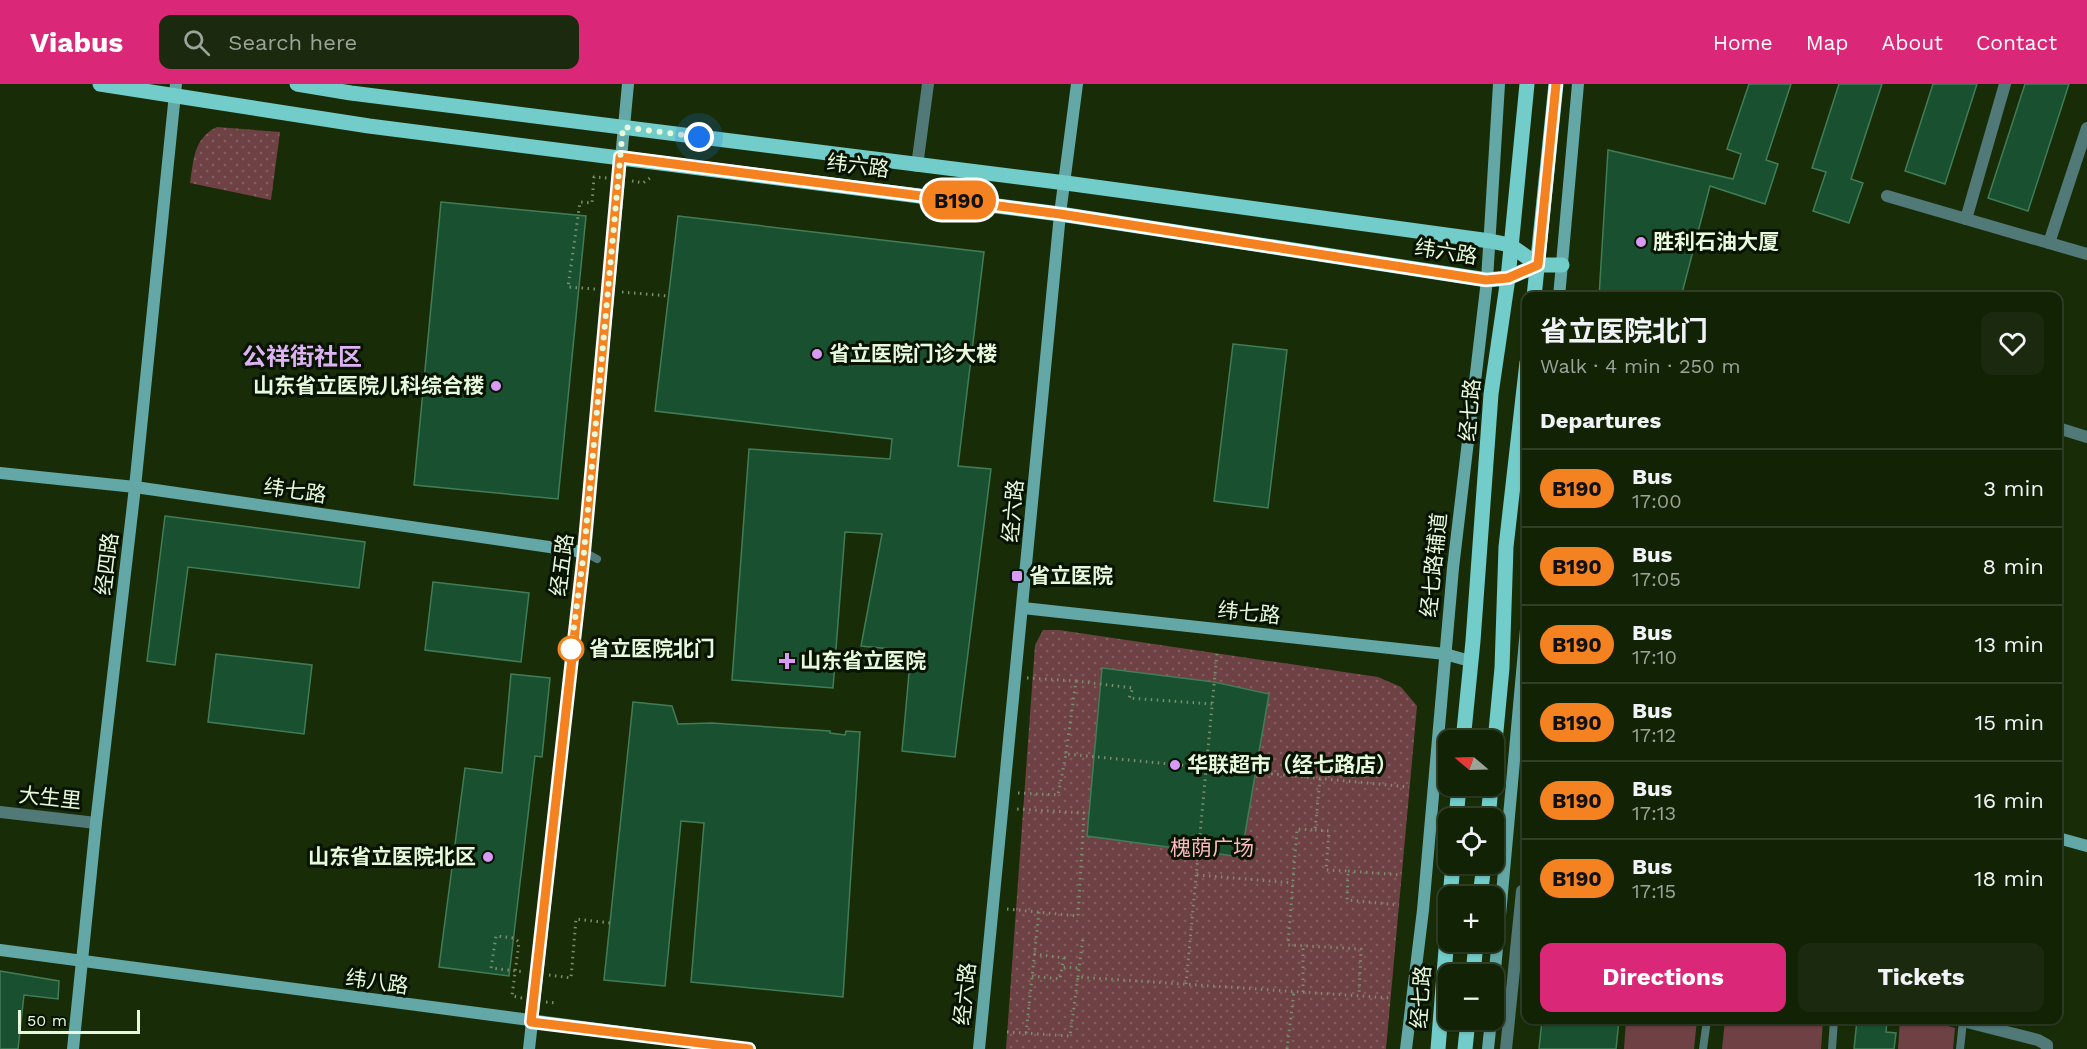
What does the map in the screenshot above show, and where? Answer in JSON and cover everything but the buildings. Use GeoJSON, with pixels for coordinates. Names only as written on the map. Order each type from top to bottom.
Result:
{"type":"FeatureCollection","features":[{"type":"Feature","properties":{"kind":"main road","name":"纬六路"},"geometry":{"type":"LineString","coordinates":[[100,84],[175,90],[358,124],[1060,214],[1486,280],[1508,278],[1538,265]]}},
{"type":"Feature","properties":{"kind":"main road","name":"纬六路"},"geometry":{"type":"LineString","coordinates":[[297,84],[351,89],[917,166],[1066,183],[1490,242],[1510,245],[1538,265]]}},
{"type":"Feature","properties":{"kind":"main road","name":"经七路"},"geometry":{"type":"LineString","coordinates":[[1464,730],[1473,641],[1491,393],[1508,278],[1527,84]]}},
{"type":"Feature","properties":{"kind":"main road"},"geometry":{"type":"LineString","coordinates":[[1535,292],[1556,84]]}},
{"type":"Feature","properties":{"kind":"main road"},"geometry":{"type":"LineString","coordinates":[[1538,265],[1562,265]]}},
{"type":"Feature","properties":{"kind":"main road"},"geometry":{"type":"LineString","coordinates":[[1496,730],[1502,668],[1506,547],[1522,406]]}},
{"type":"Feature","properties":{"kind":"main road","name":"经七路"},"geometry":{"type":"LineString","coordinates":[[1438,1049],[1446,952]]}},
{"type":"Feature","properties":{"kind":"main road"},"geometry":{"type":"LineString","coordinates":[[1465,1049],[1467,1030]]}},
{"type":"Feature","properties":{"kind":"street","name":"经五路"},"geometry":{"type":"LineString","coordinates":[[529,1049],[584,552],[628,84]]}},
{"type":"Feature","properties":{"kind":"street"},"geometry":{"type":"LineString","coordinates":[[917,166],[928,84]]}},
{"type":"Feature","properties":{"kind":"street","name":"经六路"},"geometry":{"type":"LineString","coordinates":[[979,1049],[1060,214],[1066,183],[1077,84]]}},
{"type":"Feature","properties":{"kind":"street","name":"经七路辅道"},"geometry":{"type":"LineString","coordinates":[[1406,1049],[1423,910],[1453,568],[1490,242],[1499,84]]}},
{"type":"Feature","properties":{"kind":"street"},"geometry":{"type":"LineString","coordinates":[[1559,292],[1578,84]]}},
{"type":"Feature","properties":{"kind":"street"},"geometry":{"type":"LineString","coordinates":[[1966,219],[2005,84]]}},
{"type":"Feature","properties":{"kind":"street","name":"经四路"},"geometry":{"type":"LineString","coordinates":[[73,1049],[96,823],[135,487],[175,90]]}},
{"type":"Feature","properties":{"kind":"street"},"geometry":{"type":"LineString","coordinates":[[2049,243],[2087,128]]}},
{"type":"Feature","properties":{"kind":"street"},"geometry":{"type":"LineString","coordinates":[[1887,196],[2087,254]]}},
{"type":"Feature","properties":{"kind":"street"},"geometry":{"type":"LineString","coordinates":[[2062,429],[2087,437]]}},
{"type":"Feature","properties":{"kind":"street","name":"纬七路"},"geometry":{"type":"LineString","coordinates":[[0,473],[135,487],[584,552]]}},
{"type":"Feature","properties":{"kind":"street","name":"纬七路"},"geometry":{"type":"LineString","coordinates":[[1023,608],[1445,654],[1470,661]]}},
{"type":"Feature","properties":{"kind":"street"},"geometry":{"type":"LineString","coordinates":[[1502,668],[1522,676]]}},
{"type":"Feature","properties":{"kind":"street"},"geometry":{"type":"LineString","coordinates":[[1502,886],[1522,696]]}},
{"type":"Feature","properties":{"kind":"street","name":"大生里"},"geometry":{"type":"LineString","coordinates":[[0,812],[96,823]]}},
{"type":"Feature","properties":{"kind":"street"},"geometry":{"type":"LineString","coordinates":[[2062,839],[2087,846]]}},
{"type":"Feature","properties":{"kind":"street"},"geometry":{"type":"LineString","coordinates":[[1504,887],[1522,891]]}},
{"type":"Feature","properties":{"kind":"street"},"geometry":{"type":"LineString","coordinates":[[1506,1049],[1522,909]]}},
{"type":"Feature","properties":{"kind":"street","name":"纬八路"},"geometry":{"type":"LineString","coordinates":[[0,950],[749,1049]]}},
{"type":"Feature","properties":{"kind":"street"},"geometry":{"type":"LineString","coordinates":[[1973,1024],[2038,1040],[2047,1045],[2047,1049]]}},
{"type":"Feature","properties":{"kind":"street"},"geometry":{"type":"LineString","coordinates":[[1488,1049],[1490,1030]]}},
{"type":"Feature","properties":{"kind":"lane"},"geometry":{"type":"LineString","coordinates":[[584,552],[597,559]]}},
{"type":"Feature","properties":{"kind":"lane"},"geometry":{"type":"LineString","coordinates":[[1703,1049],[1706,1024]]}},
{"type":"Feature","properties":{"kind":"lane"},"geometry":{"type":"LineString","coordinates":[[1832,1049],[1834,1024]]}},
{"type":"Feature","properties":{"kind":"lane"},"geometry":{"type":"LineString","coordinates":[[1960,1049],[1961,1024]]}},
{"type":"Feature","properties":{"kind":"path"},"geometry":{"type":"LineString","coordinates":[[578,215],[580,202],[591,203]]}},
{"type":"Feature","properties":{"kind":"path"},"geometry":{"type":"LineString","coordinates":[[1186,984],[1217,653]]}},
{"type":"Feature","properties":{"kind":"path"},"geometry":{"type":"LineString","coordinates":[[1016,677],[1132,688],[1129,698],[1212,704]]}},
{"type":"Feature","properties":{"kind":"path"},"geometry":{"type":"LineString","coordinates":[[1005,791],[1058,795],[1076,681]]}},
{"type":"Feature","properties":{"kind":"path"},"geometry":{"type":"LineString","coordinates":[[1066,754],[1409,787]]}},
{"type":"Feature","properties":{"kind":"path"},"geometry":{"type":"LineString","coordinates":[[1315,830],[1320,779]]}},
{"type":"Feature","properties":{"kind":"path"},"geometry":{"type":"LineString","coordinates":[[993,908],[1078,916],[1084,813],[1003,808]]}},
{"type":"Feature","properties":{"kind":"path"},"geometry":{"type":"LineString","coordinates":[[1359,996],[1361,949],[1288,945],[1297,829],[1329,831],[1326,870],[1402,875]]}},
{"type":"Feature","properties":{"kind":"path"},"geometry":{"type":"LineString","coordinates":[[1348,871],[1347,900],[1399,905]]}},
{"type":"Feature","properties":{"kind":"path"},"geometry":{"type":"LineString","coordinates":[[1197,875],[1293,883]]}},
{"type":"Feature","properties":{"kind":"path"},"geometry":{"type":"LineString","coordinates":[[1026,1033],[1038,912]]}},
{"type":"Feature","properties":{"kind":"path"},"geometry":{"type":"LineString","coordinates":[[540,974],[571,978],[576,920],[610,923]]}},
{"type":"Feature","properties":{"kind":"path"},"geometry":{"type":"LineString","coordinates":[[513,938],[496,936],[491,968],[530,973]]}},
{"type":"Feature","properties":{"kind":"path"},"geometry":{"type":"LineString","coordinates":[[1007,1032],[1070,1036],[1083,938]]}},
{"type":"Feature","properties":{"kind":"path"},"geometry":{"type":"LineString","coordinates":[[1303,945],[1303,992]]}},
{"type":"Feature","properties":{"kind":"path"},"geometry":{"type":"LineString","coordinates":[[1032,976],[1060,979],[1064,958],[1034,954]]}},
{"type":"Feature","properties":{"kind":"path"},"geometry":{"type":"LineString","coordinates":[[1062,968],[1079,968]]}},
{"type":"Feature","properties":{"kind":"path"},"geometry":{"type":"LineString","coordinates":[[1078,977],[1391,998]]}},
{"type":"Feature","properties":{"kind":"path"},"geometry":{"type":"LineString","coordinates":[[1287,1049],[1294,991]]}},
{"type":"Feature","properties":{"kind":"green space"},"geometry":{"type":"Polygon","coordinates":[[[217,127],[280,132],[271,200],[190,183],[196,150],[203,137],[217,127]]]}},
{"type":"Feature","properties":{"kind":"green space","name":"槐荫广场"},"geometry":{"type":"Polygon","coordinates":[[[1043,630],[1059,630],[1378,677],[1401,687],[1417,706],[1386,1049],[1006,1049],[1035,645],[1043,630]]]}},
{"type":"Feature","properties":{"kind":"green space"},"geometry":{"type":"Polygon","coordinates":[[[1626,1024],[1697,1024],[1694,1049],[1624,1049],[1626,1024]]]}},
{"type":"Feature","properties":{"kind":"green space"},"geometry":{"type":"Polygon","coordinates":[[[1725,1024],[1823,1024],[1821,1049],[1722,1049],[1725,1024]]]}},
{"type":"Feature","properties":{"kind":"green space"},"geometry":{"type":"Polygon","coordinates":[[[1900,1024],[1941,1024],[1955,1028],[1953,1049],[1898,1049],[1900,1024]]]}},
{"type":"Feature","properties":{"kind":"bus line","name":"B190"},"geometry":{"type":"LineString","coordinates":[[749,1049],[531,1022],[584,552],[620,157],[1060,214],[1486,280],[1508,278],[1538,265],[1556,84]]}},
{"type":"Feature","properties":{"kind":"place","name":"胜利石油大厦"},"geometry":{"type":"Point","coordinates":[1641,242]}},
{"type":"Feature","properties":{"kind":"place","name":"省立医院门诊大楼"},"geometry":{"type":"Point","coordinates":[817,354]}},
{"type":"Feature","properties":{"kind":"place","name":"山东省立医院儿科综合楼"},"geometry":{"type":"Point","coordinates":[496,386]}},
{"type":"Feature","properties":{"kind":"place","name":"省立医院"},"geometry":{"type":"Point","coordinates":[1017,576]}},
{"type":"Feature","properties":{"kind":"place","name":"省立医院北门"},"geometry":{"type":"Point","coordinates":[571,649]}},
{"type":"Feature","properties":{"kind":"place","name":"山东省立医院"},"geometry":{"type":"Point","coordinates":[787,661]}},
{"type":"Feature","properties":{"kind":"place","name":"华联超市（经七路店）"},"geometry":{"type":"Point","coordinates":[1175,765]}},
{"type":"Feature","properties":{"kind":"place","name":"山东省立医院北区"},"geometry":{"type":"Point","coordinates":[488,857]}},
{"type":"Feature","properties":{"kind":"district","name":"公祥街社区"},"geometry":{"type":"Point","coordinates":[302,357]}},
{"type":"Feature","properties":{"kind":"route"},"geometry":{"type":"LineString","coordinates":[[571,649],[584,552],[623,127],[699,137]]}}]}
